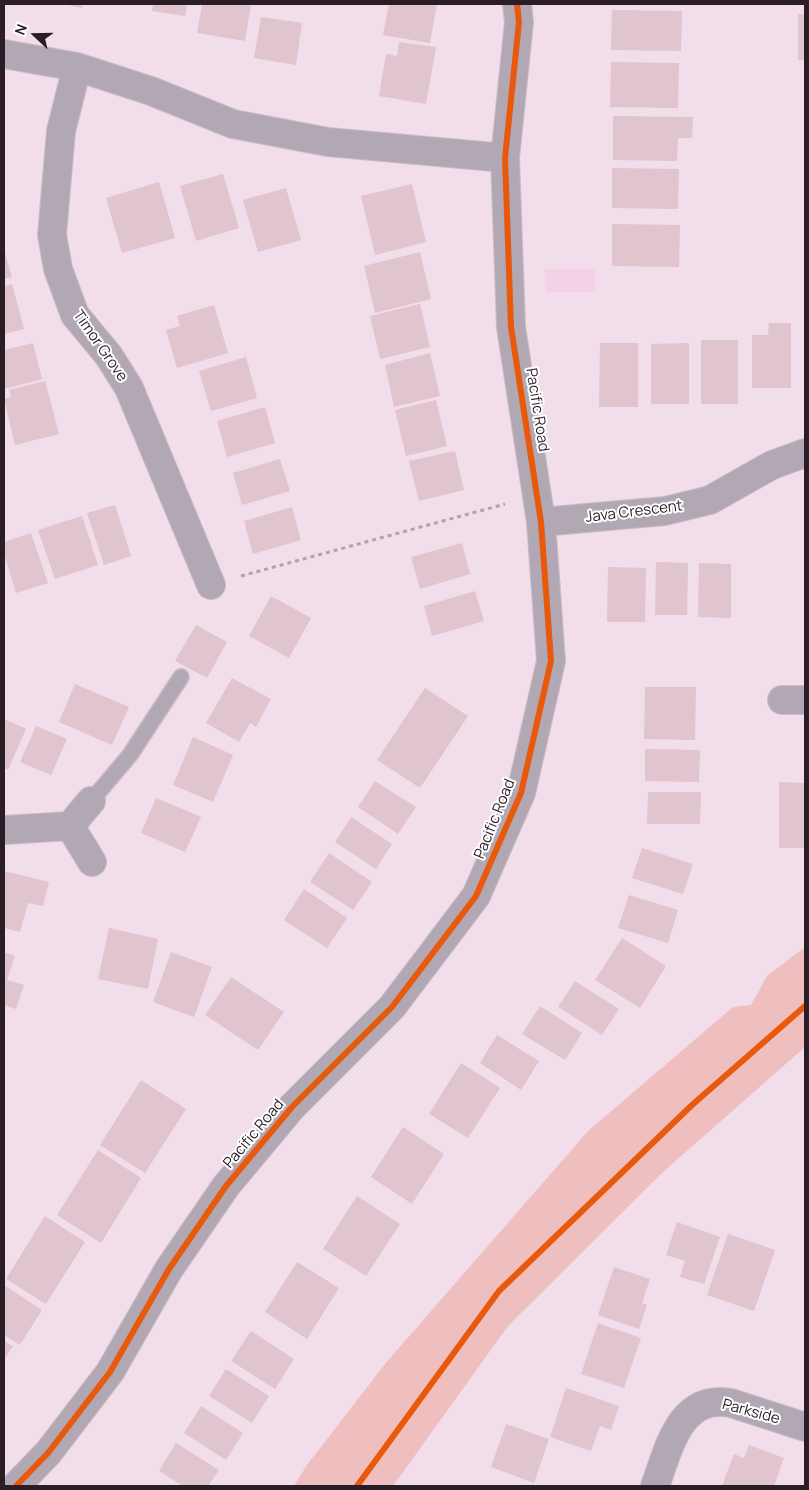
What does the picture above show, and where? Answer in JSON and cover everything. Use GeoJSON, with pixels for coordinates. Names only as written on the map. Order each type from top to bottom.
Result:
{"type":"FeatureCollection","features":[{"type":"Feature","properties":{"kind":"street","name":"Pacific Road"},"geometry":{"type":"LineString","coordinates":[[16,1486],[48,1453],[110,1372],[169,1269],[226,1186],[292,1107],[392,1007],[476,896],[521,794],[551,661],[541,522],[511,327],[505,158],[519,22],[517,4]]}},
{"type":"Feature","properties":{"kind":"street"},"geometry":{"type":"LineString","coordinates":[[4,54],[77,66],[151,91],[233,124],[328,142],[505,158]]}},
{"type":"Feature","properties":{"kind":"street","name":"Timor Grove"},"geometry":{"type":"LineString","coordinates":[[77,66],[61,132],[52,235],[58,269],[75,315],[109,356],[130,388],[212,585]]}},
{"type":"Feature","properties":{"kind":"street","name":"Java Crescent"},"geometry":{"type":"LineString","coordinates":[[541,522],[666,511],[710,500],[772,465],[805,453]]}},
{"type":"Feature","properties":{"kind":"street"},"geometry":{"type":"LineString","coordinates":[[4,830],[70,826],[91,801]]}},
{"type":"Feature","properties":{"kind":"street"},"geometry":{"type":"LineString","coordinates":[[70,826],[92,862]]}},
{"type":"Feature","properties":{"kind":"street","name":"Parkside"},"geometry":{"type":"LineString","coordinates":[[655,1486],[678,1428],[692,1412],[710,1403],[720,1401],[732,1403],[805,1427]]}},
{"type":"Feature","properties":{"kind":"lane"},"geometry":{"type":"LineString","coordinates":[[91,801],[130,755],[181,677]]}},
{"type":"Feature","properties":{"kind":"path"},"geometry":{"type":"LineString","coordinates":[[212,585],[537,495]]}},
{"type":"Feature","properties":{"kind":"shaded area"},"geometry":{"type":"Polygon","coordinates":[[[545,269],[595,269],[595,292],[546,292],[545,269]]]}},
{"type":"Feature","properties":{"kind":"shaded area"},"geometry":{"type":"Polygon","coordinates":[[[805,947],[805,1047],[663,1172],[508,1326],[393,1486],[294,1486],[307,1465],[385,1364],[588,1131],[733,1007],[751,1005],[767,976],[805,947]]]}},
{"type":"Feature","properties":{"kind":"building"},"geometry":{"type":"Polygon","coordinates":[[[63,4],[83,4],[82,8],[63,4]]]}},
{"type":"Feature","properties":{"kind":"building"},"geometry":{"type":"Polygon","coordinates":[[[153,4],[187,4],[185,16],[152,11],[153,4]]]}},
{"type":"Feature","properties":{"kind":"building"},"geometry":{"type":"Polygon","coordinates":[[[202,4],[251,4],[245,41],[197,33],[202,4]]]}},
{"type":"Feature","properties":{"kind":"building"},"geometry":{"type":"Polygon","coordinates":[[[389,4],[437,4],[430,43],[383,35],[389,4]]]}},
{"type":"Feature","properties":{"kind":"building"},"geometry":{"type":"Polygon","coordinates":[[[612,10],[682,11],[681,51],[611,50],[612,10]]]}},
{"type":"Feature","properties":{"kind":"building"},"geometry":{"type":"Polygon","coordinates":[[[798,14],[805,14],[805,60],[798,60],[798,14]]]}},
{"type":"Feature","properties":{"kind":"building"},"geometry":{"type":"Polygon","coordinates":[[[261,17],[302,23],[296,65],[254,58],[261,17]]]}},
{"type":"Feature","properties":{"kind":"building"},"geometry":{"type":"Polygon","coordinates":[[[399,42],[436,47],[426,104],[379,96],[386,54],[397,56],[399,42]]]}},
{"type":"Feature","properties":{"kind":"building"},"geometry":{"type":"Polygon","coordinates":[[[611,62],[679,63],[678,108],[610,107],[611,62]]]}},
{"type":"Feature","properties":{"kind":"building"},"geometry":{"type":"Polygon","coordinates":[[[613,116],[693,117],[692,138],[678,138],[677,161],[613,160],[613,116]]]}},
{"type":"Feature","properties":{"kind":"building"},"geometry":{"type":"Polygon","coordinates":[[[612,168],[679,169],[678,209],[612,208],[612,168]]]}},
{"type":"Feature","properties":{"kind":"building"},"geometry":{"type":"Polygon","coordinates":[[[223,174],[239,228],[196,241],[180,186],[223,174]]]}},
{"type":"Feature","properties":{"kind":"building"},"geometry":{"type":"Polygon","coordinates":[[[159,182],[175,238],[122,253],[106,198],[159,182]]]}},
{"type":"Feature","properties":{"kind":"building"},"geometry":{"type":"Polygon","coordinates":[[[412,184],[426,242],[375,255],[361,196],[412,184]]]}},
{"type":"Feature","properties":{"kind":"building"},"geometry":{"type":"Polygon","coordinates":[[[286,188],[301,240],[258,252],[243,200],[286,188]]]}},
{"type":"Feature","properties":{"kind":"building"},"geometry":{"type":"Polygon","coordinates":[[[612,224],[680,225],[679,267],[612,266],[612,224]]]}},
{"type":"Feature","properties":{"kind":"building"},"geometry":{"type":"Polygon","coordinates":[[[4,249],[12,277],[4,279],[4,249]]]}},
{"type":"Feature","properties":{"kind":"building"},"geometry":{"type":"Polygon","coordinates":[[[420,252],[431,299],[375,313],[364,266],[420,252]]]}},
{"type":"Feature","properties":{"kind":"building"},"geometry":{"type":"Polygon","coordinates":[[[12,284],[24,329],[4,334],[4,286],[12,284]]]}},
{"type":"Feature","properties":{"kind":"building"},"geometry":{"type":"Polygon","coordinates":[[[420,304],[430,347],[380,359],[370,316],[420,304]]]}},
{"type":"Feature","properties":{"kind":"building"},"geometry":{"type":"Polygon","coordinates":[[[214,305],[228,353],[177,368],[166,330],[180,326],[177,316],[214,305]]]}},
{"type":"Feature","properties":{"kind":"building"},"geometry":{"type":"Polygon","coordinates":[[[769,323],[791,323],[791,388],[752,388],[752,335],[768,335],[769,323]]]}},
{"type":"Feature","properties":{"kind":"building"},"geometry":{"type":"Polygon","coordinates":[[[701,340],[738,340],[738,404],[701,404],[701,340]]]}},
{"type":"Feature","properties":{"kind":"building"},"geometry":{"type":"Polygon","coordinates":[[[33,343],[42,379],[4,389],[4,350],[33,343]]]}},
{"type":"Feature","properties":{"kind":"building"},"geometry":{"type":"Polygon","coordinates":[[[600,343],[638,343],[638,407],[599,407],[600,343]]]}},
{"type":"Feature","properties":{"kind":"building"},"geometry":{"type":"Polygon","coordinates":[[[689,343],[689,404],[651,404],[651,344],[689,343]]]}},
{"type":"Feature","properties":{"kind":"building"},"geometry":{"type":"Polygon","coordinates":[[[430,353],[440,396],[394,407],[385,365],[430,353]]]}},
{"type":"Feature","properties":{"kind":"building"},"geometry":{"type":"Polygon","coordinates":[[[246,357],[257,398],[211,411],[199,371],[246,357]]]}},
{"type":"Feature","properties":{"kind":"building"},"geometry":{"type":"Polygon","coordinates":[[[45,381],[59,434],[15,445],[4,399],[11,397],[9,390],[45,381]]]}},
{"type":"Feature","properties":{"kind":"building"},"geometry":{"type":"Polygon","coordinates":[[[436,400],[447,446],[406,456],[395,410],[436,400]]]}},
{"type":"Feature","properties":{"kind":"building"},"geometry":{"type":"Polygon","coordinates":[[[265,407],[275,443],[227,457],[217,421],[265,407]]]}},
{"type":"Feature","properties":{"kind":"building"},"geometry":{"type":"Polygon","coordinates":[[[455,451],[464,490],[419,501],[409,461],[455,451]]]}},
{"type":"Feature","properties":{"kind":"building"},"geometry":{"type":"Polygon","coordinates":[[[280,459],[290,491],[242,505],[233,473],[280,459]]]}},
{"type":"Feature","properties":{"kind":"building"},"geometry":{"type":"Polygon","coordinates":[[[115,505],[131,556],[104,565],[87,513],[115,505]]]}},
{"type":"Feature","properties":{"kind":"building"},"geometry":{"type":"Polygon","coordinates":[[[292,507],[301,540],[253,554],[244,521],[292,507]]]}},
{"type":"Feature","properties":{"kind":"building"},"geometry":{"type":"Polygon","coordinates":[[[82,516],[98,565],[55,579],[38,530],[82,516]]]}},
{"type":"Feature","properties":{"kind":"building"},"geometry":{"type":"Polygon","coordinates":[[[31,533],[48,583],[16,593],[4,553],[4,542],[31,533]]]}},
{"type":"Feature","properties":{"kind":"building"},"geometry":{"type":"Polygon","coordinates":[[[462,543],[470,574],[420,589],[411,557],[462,543]]]}},
{"type":"Feature","properties":{"kind":"building"},"geometry":{"type":"Polygon","coordinates":[[[656,562],[688,563],[687,615],[655,615],[656,562]]]}},
{"type":"Feature","properties":{"kind":"building"},"geometry":{"type":"Polygon","coordinates":[[[699,563],[731,564],[731,618],[698,617],[699,563]]]}},
{"type":"Feature","properties":{"kind":"building"},"geometry":{"type":"Polygon","coordinates":[[[608,567],[646,568],[645,622],[607,622],[608,567]]]}},
{"type":"Feature","properties":{"kind":"building"},"geometry":{"type":"Polygon","coordinates":[[[475,591],[484,621],[432,636],[424,606],[475,591]]]}},
{"type":"Feature","properties":{"kind":"building"},"geometry":{"type":"Polygon","coordinates":[[[271,596],[311,618],[289,658],[249,636],[271,596]]]}},
{"type":"Feature","properties":{"kind":"building"},"geometry":{"type":"Polygon","coordinates":[[[196,625],[227,642],[207,678],[175,661],[196,625]]]}},
{"type":"Feature","properties":{"kind":"building"},"geometry":{"type":"Polygon","coordinates":[[[232,678],[271,699],[256,727],[250,723],[239,742],[206,723],[232,678]]]}},
{"type":"Feature","properties":{"kind":"building"},"geometry":{"type":"Polygon","coordinates":[[[75,684],[129,707],[112,745],[59,722],[75,684]]]}},
{"type":"Feature","properties":{"kind":"building"},"geometry":{"type":"Polygon","coordinates":[[[645,687],[696,687],[695,740],[644,739],[645,687]]]}},
{"type":"Feature","properties":{"kind":"building"},"geometry":{"type":"Polygon","coordinates":[[[425,688],[468,716],[420,788],[377,760],[425,688]]]}},
{"type":"Feature","properties":{"kind":"building"},"geometry":{"type":"Polygon","coordinates":[[[4,719],[26,729],[8,770],[4,768],[4,719]]]}},
{"type":"Feature","properties":{"kind":"building"},"geometry":{"type":"Polygon","coordinates":[[[36,726],[67,739],[51,775],[20,762],[36,726]]]}},
{"type":"Feature","properties":{"kind":"building"},"geometry":{"type":"Polygon","coordinates":[[[193,737],[233,755],[213,802],[173,785],[193,737]]]}},
{"type":"Feature","properties":{"kind":"building"},"geometry":{"type":"Polygon","coordinates":[[[645,749],[700,750],[699,782],[645,781],[645,749]]]}},
{"type":"Feature","properties":{"kind":"building"},"geometry":{"type":"Polygon","coordinates":[[[375,781],[416,807],[398,834],[358,807],[375,781]]]}},
{"type":"Feature","properties":{"kind":"building"},"geometry":{"type":"Polygon","coordinates":[[[779,782],[805,783],[805,848],[779,848],[779,782]]]}},
{"type":"Feature","properties":{"kind":"building"},"geometry":{"type":"Polygon","coordinates":[[[648,792],[701,792],[700,824],[647,824],[648,792]]]}},
{"type":"Feature","properties":{"kind":"building"},"geometry":{"type":"Polygon","coordinates":[[[156,798],[201,817],[185,852],[141,833],[156,798]]]}},
{"type":"Feature","properties":{"kind":"building"},"geometry":{"type":"Polygon","coordinates":[[[351,817],[392,844],[376,869],[335,842],[351,817]]]}},
{"type":"Feature","properties":{"kind":"building"},"geometry":{"type":"Polygon","coordinates":[[[642,848],[693,864],[683,894],[632,878],[642,848]]]}},
{"type":"Feature","properties":{"kind":"building"},"geometry":{"type":"Polygon","coordinates":[[[329,853],[372,882],[353,910],[310,882],[329,853]]]}},
{"type":"Feature","properties":{"kind":"building"},"geometry":{"type":"Polygon","coordinates":[[[4,871],[49,882],[43,906],[28,903],[20,932],[4,928],[4,871]]]}},
{"type":"Feature","properties":{"kind":"building"},"geometry":{"type":"Polygon","coordinates":[[[304,889],[347,918],[327,948],[284,920],[304,889]]]}},
{"type":"Feature","properties":{"kind":"building"},"geometry":{"type":"Polygon","coordinates":[[[629,895],[678,910],[668,943],[618,928],[629,895]]]}},
{"type":"Feature","properties":{"kind":"building"},"geometry":{"type":"Polygon","coordinates":[[[109,928],[158,939],[148,989],[98,979],[109,928]]]}},
{"type":"Feature","properties":{"kind":"building"},"geometry":{"type":"Polygon","coordinates":[[[622,938],[666,966],[640,1008],[595,980],[622,938]]]}},
{"type":"Feature","properties":{"kind":"building"},"geometry":{"type":"Polygon","coordinates":[[[4,952],[15,956],[7,980],[24,985],[16,1009],[4,1005],[4,952]]]}},
{"type":"Feature","properties":{"kind":"building"},"geometry":{"type":"Polygon","coordinates":[[[171,952],[212,967],[194,1017],[153,1002],[171,952]]]}},
{"type":"Feature","properties":{"kind":"building"},"geometry":{"type":"Polygon","coordinates":[[[231,977],[284,1012],[258,1050],[205,1015],[231,977]]]}},
{"type":"Feature","properties":{"kind":"building"},"geometry":{"type":"Polygon","coordinates":[[[575,981],[619,1009],[602,1035],[558,1007],[575,981]]]}},
{"type":"Feature","properties":{"kind":"building"},"geometry":{"type":"Polygon","coordinates":[[[540,1006],[582,1033],[565,1060],[522,1034],[540,1006]]]}},
{"type":"Feature","properties":{"kind":"building"},"geometry":{"type":"Polygon","coordinates":[[[497,1035],[539,1061],[521,1090],[480,1063],[497,1035]]]}},
{"type":"Feature","properties":{"kind":"building"},"geometry":{"type":"Polygon","coordinates":[[[461,1063],[500,1088],[468,1138],[429,1114],[461,1063]]]}},
{"type":"Feature","properties":{"kind":"building"},"geometry":{"type":"Polygon","coordinates":[[[141,1080],[186,1109],[145,1173],[100,1145],[141,1080]]]}},
{"type":"Feature","properties":{"kind":"building"},"geometry":{"type":"Polygon","coordinates":[[[403,1127],[444,1154],[412,1204],[371,1177],[403,1127]]]}},
{"type":"Feature","properties":{"kind":"building"},"geometry":{"type":"Polygon","coordinates":[[[98,1150],[141,1178],[101,1243],[57,1215],[98,1150]]]}},
{"type":"Feature","properties":{"kind":"building"},"geometry":{"type":"Polygon","coordinates":[[[357,1196],[400,1224],[366,1276],[323,1249],[357,1196]]]}},
{"type":"Feature","properties":{"kind":"building"},"geometry":{"type":"Polygon","coordinates":[[[45,1216],[85,1242],[46,1304],[6,1279],[45,1216]]]}},
{"type":"Feature","properties":{"kind":"building"},"geometry":{"type":"Polygon","coordinates":[[[677,1222],[720,1237],[704,1284],[680,1277],[685,1261],[666,1255],[677,1222]]]}},
{"type":"Feature","properties":{"kind":"building"},"geometry":{"type":"Polygon","coordinates":[[[728,1234],[775,1250],[754,1311],[707,1295],[728,1234]]]}},
{"type":"Feature","properties":{"kind":"building"},"geometry":{"type":"Polygon","coordinates":[[[297,1262],[339,1288],[307,1339],[265,1312],[297,1262]]]}},
{"type":"Feature","properties":{"kind":"building"},"geometry":{"type":"Polygon","coordinates":[[[614,1267],[650,1279],[642,1303],[647,1305],[639,1329],[598,1315],[614,1267]]]}},
{"type":"Feature","properties":{"kind":"building"},"geometry":{"type":"Polygon","coordinates":[[[4,1285],[42,1310],[20,1345],[4,1335],[4,1285]]]}},
{"type":"Feature","properties":{"kind":"building"},"geometry":{"type":"Polygon","coordinates":[[[598,1323],[641,1338],[624,1388],[581,1374],[598,1323]]]}},
{"type":"Feature","properties":{"kind":"building"},"geometry":{"type":"Polygon","coordinates":[[[251,1331],[294,1359],[275,1389],[231,1361],[251,1331]]]}},
{"type":"Feature","properties":{"kind":"building"},"geometry":{"type":"Polygon","coordinates":[[[4,1341],[13,1346],[4,1360],[4,1341]]]}},
{"type":"Feature","properties":{"kind":"building"},"geometry":{"type":"Polygon","coordinates":[[[226,1369],[269,1396],[252,1423],[209,1396],[226,1369]]]}},
{"type":"Feature","properties":{"kind":"building"},"geometry":{"type":"Polygon","coordinates":[[[566,1388],[619,1406],[611,1430],[600,1426],[591,1451],[550,1437],[566,1388]]]}},
{"type":"Feature","properties":{"kind":"building"},"geometry":{"type":"Polygon","coordinates":[[[201,1406],[243,1433],[226,1460],[184,1433],[201,1406]]]}},
{"type":"Feature","properties":{"kind":"building"},"geometry":{"type":"Polygon","coordinates":[[[506,1424],[549,1439],[534,1483],[491,1467],[506,1424]]]}},
{"type":"Feature","properties":{"kind":"building"},"geometry":{"type":"Polygon","coordinates":[[[176,1443],[219,1470],[208,1486],[183,1486],[159,1471],[176,1443]]]}},
{"type":"Feature","properties":{"kind":"building"},"geometry":{"type":"Polygon","coordinates":[[[749,1445],[784,1458],[774,1486],[722,1486],[734,1454],[744,1458],[749,1445]]]}},
{"type":"Feature","properties":{"kind":"cycle path"},"geometry":{"type":"LineString","coordinates":[[16,1486],[48,1453],[110,1372],[169,1269],[226,1186],[292,1107],[392,1007],[476,896],[521,793],[551,661],[541,522],[511,327],[505,158],[519,22],[517,4]]}},
{"type":"Feature","properties":{"kind":"cycle path"},"geometry":{"type":"LineString","coordinates":[[357,1486],[499,1291],[692,1105],[805,1006]]}}]}
